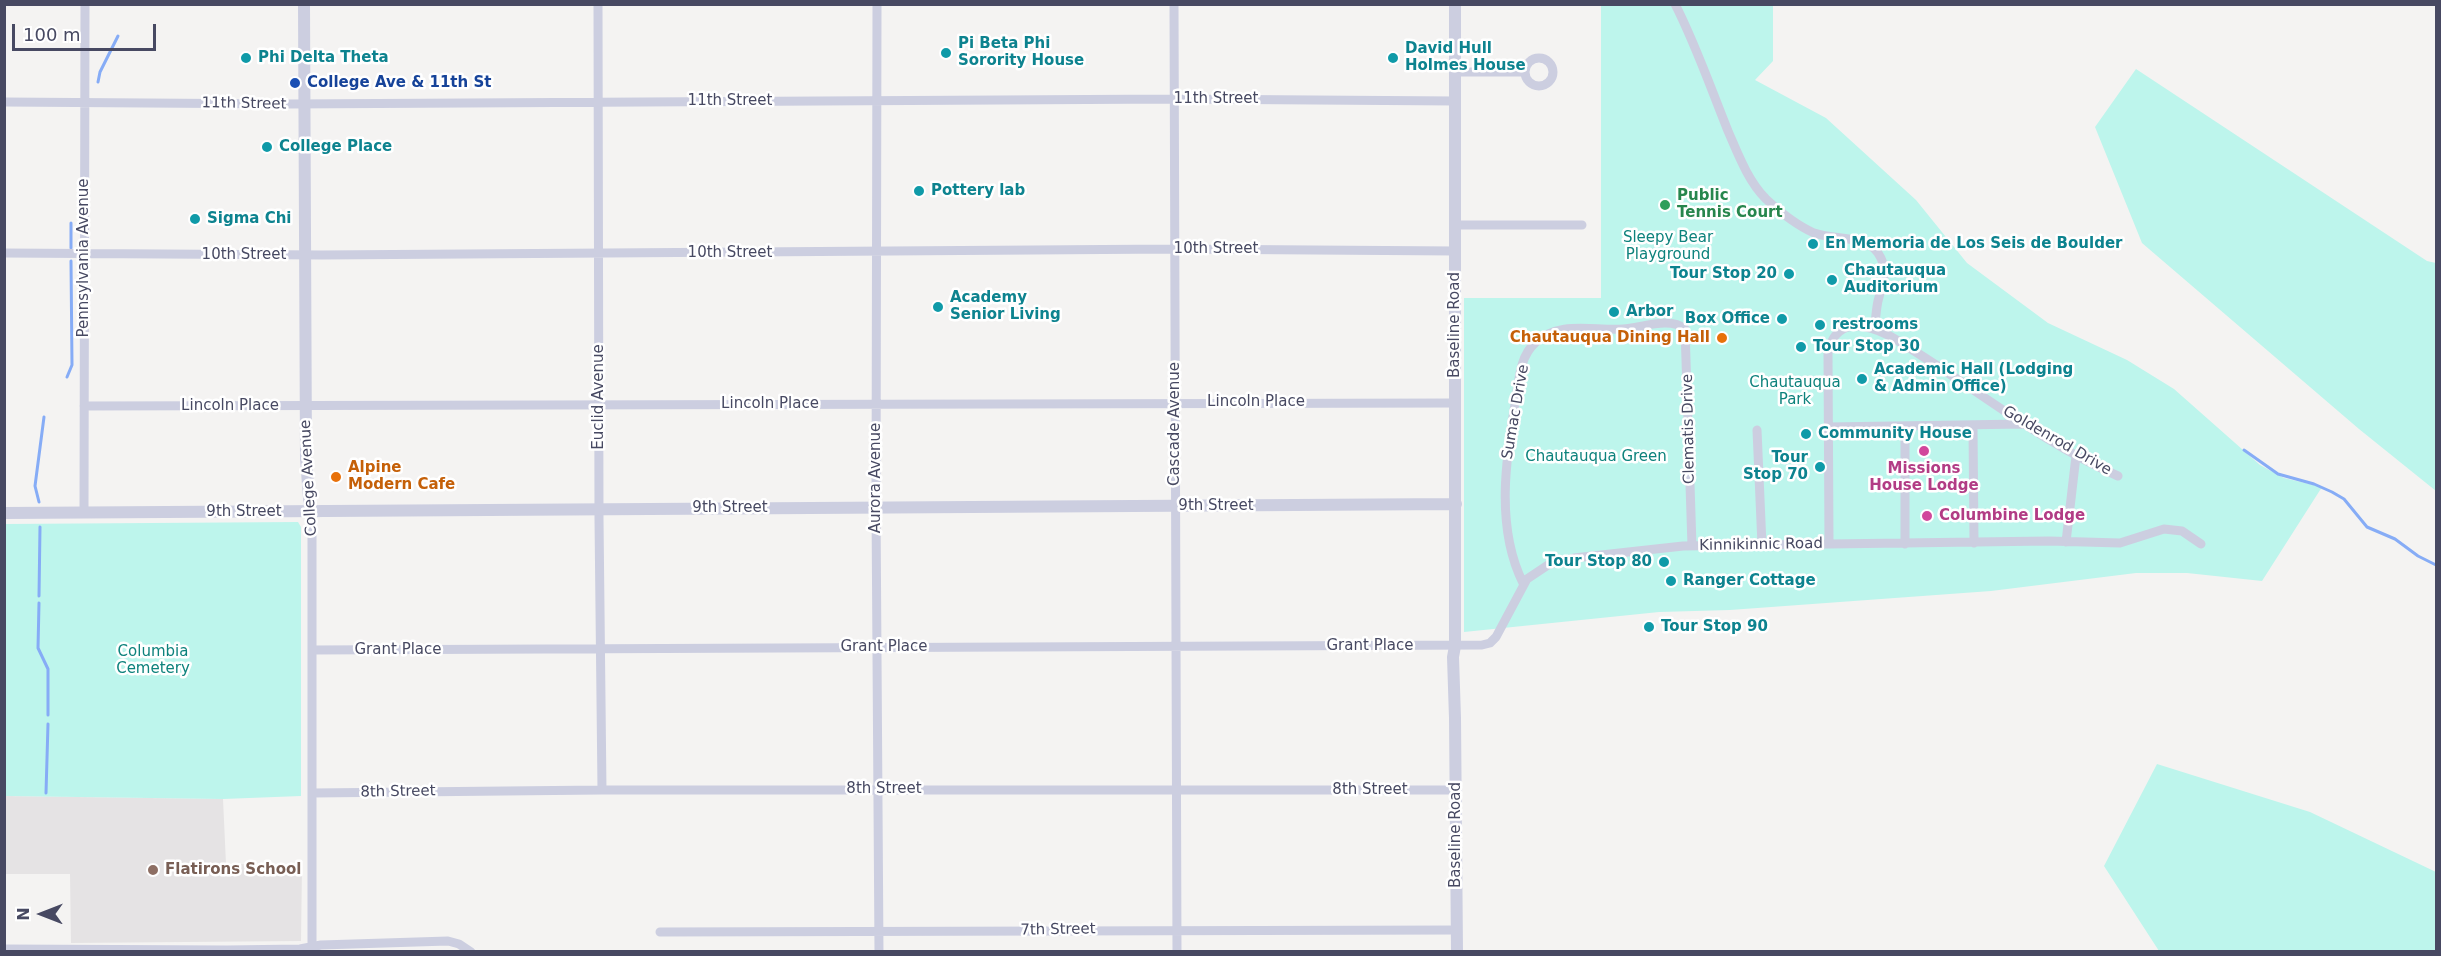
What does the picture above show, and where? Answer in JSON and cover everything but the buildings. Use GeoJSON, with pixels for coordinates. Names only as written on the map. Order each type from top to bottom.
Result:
{"type":"FeatureCollection","features":[{"type":"Feature","properties":{"kind":"street","name":"Pennsylvania Avenue"},"geometry":{"type":"LineString","coordinates":[[84,512],[85,4]]}},
{"type":"Feature","properties":{"kind":"street","name":"College Avenue"},"geometry":{"type":"LineString","coordinates":[[304,4],[307,493],[310,510],[312,650],[312,949]]}},
{"type":"Feature","properties":{"kind":"street","name":"Euclid Avenue"},"geometry":{"type":"LineString","coordinates":[[598,4],[602,790]]}},
{"type":"Feature","properties":{"kind":"street","name":"Aurora Avenue"},"geometry":{"type":"LineString","coordinates":[[877,4],[876,507],[879,951]]}},
{"type":"Feature","properties":{"kind":"street","name":"Cascade Avenue"},"geometry":{"type":"LineString","coordinates":[[1174,4],[1177,951]]}},
{"type":"Feature","properties":{"kind":"street","name":"Baseline Road"},"geometry":{"type":"LineString","coordinates":[[1455,4],[1456,504],[1453,657],[1456,951]]}},
{"type":"Feature","properties":{"kind":"street"},"geometry":{"type":"LineString","coordinates":[[1675,4],[1733,142],[1760,193],[1780,212],[1808,230],[1874,248],[1885,269],[1874,328],[1862,325],[1849,327],[1838,334],[1831,343],[1828,357],[1829,544]]}},
{"type":"Feature","properties":{"kind":"street"},"geometry":{"type":"LineString","coordinates":[[1455,72],[1525,72]]}},
{"type":"Feature","properties":{"kind":"street","name":"11th Street"},"geometry":{"type":"LineString","coordinates":[[4,102],[304,104],[1175,99],[1455,100]]}},
{"type":"Feature","properties":{"kind":"street"},"geometry":{"type":"LineString","coordinates":[[1455,225],[1582,225]]}},
{"type":"Feature","properties":{"kind":"street","name":"10th Street"},"geometry":{"type":"LineString","coordinates":[[4,253],[306,255],[1174,249],[1455,251]]}},
{"type":"Feature","properties":{"kind":"street","name":"Clematis Drive"},"geometry":{"type":"LineString","coordinates":[[1669,323],[1682,327],[1686,336],[1692,546]]}},
{"type":"Feature","properties":{"kind":"street","name":"Sumac Drive"},"geometry":{"type":"LineString","coordinates":[[1523,583],[1511,546],[1506,480],[1511,426],[1519,379],[1527,352],[1542,337],[1561,330],[1627,329],[1669,323]]}},
{"type":"Feature","properties":{"kind":"street","name":"Goldenrod Drive"},"geometry":{"type":"LineString","coordinates":[[1874,328],[1905,345],[2023,424],[2076,456],[2118,476]]}},
{"type":"Feature","properties":{"kind":"street","name":"Lincoln Place"},"geometry":{"type":"LineString","coordinates":[[84,406],[1456,403]]}},
{"type":"Feature","properties":{"kind":"street"},"geometry":{"type":"LineString","coordinates":[[1828,427],[2023,424]]}},
{"type":"Feature","properties":{"kind":"street"},"geometry":{"type":"LineString","coordinates":[[1905,426],[1905,544]]}},
{"type":"Feature","properties":{"kind":"street"},"geometry":{"type":"LineString","coordinates":[[1973,426],[1974,543]]}},
{"type":"Feature","properties":{"kind":"street"},"geometry":{"type":"LineString","coordinates":[[1757,430],[1762,545]]}},
{"type":"Feature","properties":{"kind":"street"},"geometry":{"type":"LineString","coordinates":[[2066,542],[2076,456]]}},
{"type":"Feature","properties":{"kind":"street","name":"9th Street"},"geometry":{"type":"LineString","coordinates":[[4,513],[1456,504]]}},
{"type":"Feature","properties":{"kind":"street","name":"Kinnikinnic Road"},"geometry":{"type":"LineString","coordinates":[[1455,646],[1484,645],[1493,640],[1523,583],[1537,571],[1563,560],[1692,546],[2112,543],[2129,542],[2151,532],[2174,529],[2185,532],[2201,544]]}},
{"type":"Feature","properties":{"kind":"street","name":"Grant Place"},"geometry":{"type":"LineString","coordinates":[[312,650],[878,646],[1455,646]]}},
{"type":"Feature","properties":{"kind":"street","name":"8th Street"},"geometry":{"type":"LineString","coordinates":[[313,793],[878,789],[1455,790]]}},
{"type":"Feature","properties":{"kind":"street","name":"7th Street"},"geometry":{"type":"LineString","coordinates":[[660,932],[1456,930]]}},
{"type":"Feature","properties":{"kind":"street"},"geometry":{"type":"LineString","coordinates":[[4,949],[152,951],[312,949],[321,945],[448,941],[471,951]]}},
{"type":"Feature","properties":{"kind":"shaded area","name":"Flatirons School"},"geometry":{"type":"Polygon","coordinates":[[[4,796],[223,799],[226,864],[302,865],[301,941],[71,943],[70,874],[5,874],[4,796]]]}},
{"type":"Feature","properties":{"kind":"green space","name":"Chautauqua Park"},"geometry":{"type":"Polygon","coordinates":[[[1601,5],[1773,5],[1773,61],[1755,80],[1826,118],[1916,200],[1967,263],[2048,323],[2127,360],[2174,389],[2260,465],[2284,478],[2322,487],[2262,581],[2187,573],[2136,573],[1991,591],[1730,610],[1659,612],[1464,632],[1464,298],[1601,298],[1601,5]]]}},
{"type":"Feature","properties":{"kind":"green space"},"geometry":{"type":"Polygon","coordinates":[[[2136,69],[2427,261],[2436,263],[2436,491],[2359,429],[2142,243],[2095,127],[2136,69]]]}},
{"type":"Feature","properties":{"kind":"green space","name":"Columbia Cemetery"},"geometry":{"type":"Polygon","coordinates":[[[298,522],[301,527],[301,796],[223,799],[5,796],[5,524],[298,522]]]}},
{"type":"Feature","properties":{"kind":"green space"},"geometry":{"type":"Polygon","coordinates":[[[2157,764],[2310,812],[2436,872],[2436,951],[2159,951],[2104,866],[2157,764]]]}},
{"type":"Feature","properties":{"kind":"waterway"},"geometry":{"type":"LineString","coordinates":[[98,82],[100,72],[118,36]]}},
{"type":"Feature","properties":{"kind":"waterway"},"geometry":{"type":"LineString","coordinates":[[71,223],[71,248]]}},
{"type":"Feature","properties":{"kind":"waterway"},"geometry":{"type":"LineString","coordinates":[[67,377],[72,365],[71,261]]}},
{"type":"Feature","properties":{"kind":"waterway"},"geometry":{"type":"LineString","coordinates":[[39,502],[35,486],[44,417]]}},
{"type":"Feature","properties":{"kind":"waterway"},"geometry":{"type":"LineString","coordinates":[[2244,450],[2278,474],[2314,484],[2344,499],[2367,527],[2395,539],[2418,556],[2436,565]]}},
{"type":"Feature","properties":{"kind":"waterway"},"geometry":{"type":"LineString","coordinates":[[39,596],[40,527]]}},
{"type":"Feature","properties":{"kind":"waterway"},"geometry":{"type":"LineString","coordinates":[[39,603],[38,648],[48,669],[48,715]]}},
{"type":"Feature","properties":{"kind":"waterway"},"geometry":{"type":"LineString","coordinates":[[46,793],[48,724]]}},
{"type":"Feature","properties":{"kind":"place","name":"Pi Beta Phi Sorority House"},"geometry":{"type":"Point","coordinates":[946,53]}},
{"type":"Feature","properties":{"kind":"place","name":"Phi Delta Theta"},"geometry":{"type":"Point","coordinates":[246,58]}},
{"type":"Feature","properties":{"kind":"place","name":"David Hull Holmes House"},"geometry":{"type":"Point","coordinates":[1393,58]}},
{"type":"Feature","properties":{"kind":"place","name":"College Ave & 11th St"},"geometry":{"type":"Point","coordinates":[295,83]}},
{"type":"Feature","properties":{"kind":"place","name":"College Place"},"geometry":{"type":"Point","coordinates":[267,147]}},
{"type":"Feature","properties":{"kind":"place","name":"Pottery lab"},"geometry":{"type":"Point","coordinates":[919,191]}},
{"type":"Feature","properties":{"kind":"place","name":"Public Tennis Court"},"geometry":{"type":"Point","coordinates":[1665,205]}},
{"type":"Feature","properties":{"kind":"place","name":"Sigma Chi"},"geometry":{"type":"Point","coordinates":[195,219]}},
{"type":"Feature","properties":{"kind":"place","name":"En Memoria de Los Seis de Boulder"},"geometry":{"type":"Point","coordinates":[1813,244]}},
{"type":"Feature","properties":{"kind":"place","name":"Tour Stop 20"},"geometry":{"type":"Point","coordinates":[1789,274]}},
{"type":"Feature","properties":{"kind":"place","name":"Chautauqua Auditorium"},"geometry":{"type":"Point","coordinates":[1832,280]}},
{"type":"Feature","properties":{"kind":"place","name":"Academy Senior Living"},"geometry":{"type":"Point","coordinates":[938,307]}},
{"type":"Feature","properties":{"kind":"place","name":"Arbor"},"geometry":{"type":"Point","coordinates":[1614,312]}},
{"type":"Feature","properties":{"kind":"place","name":"Box Office"},"geometry":{"type":"Point","coordinates":[1782,319]}},
{"type":"Feature","properties":{"kind":"place","name":"restrooms"},"geometry":{"type":"Point","coordinates":[1820,325]}},
{"type":"Feature","properties":{"kind":"place","name":"Chautauqua Dining Hall"},"geometry":{"type":"Point","coordinates":[1722,338]}},
{"type":"Feature","properties":{"kind":"place","name":"Tour Stop 30"},"geometry":{"type":"Point","coordinates":[1801,347]}},
{"type":"Feature","properties":{"kind":"place","name":"Academic Hall (Lodging & Admin Office)"},"geometry":{"type":"Point","coordinates":[1862,379]}},
{"type":"Feature","properties":{"kind":"place","name":"Community House"},"geometry":{"type":"Point","coordinates":[1806,434]}},
{"type":"Feature","properties":{"kind":"place","name":"Missions House Lodge"},"geometry":{"type":"Point","coordinates":[1924,451]}},
{"type":"Feature","properties":{"kind":"place","name":"Tour Stop 70"},"geometry":{"type":"Point","coordinates":[1820,467]}},
{"type":"Feature","properties":{"kind":"place","name":"Alpine Modern Cafe"},"geometry":{"type":"Point","coordinates":[336,477]}},
{"type":"Feature","properties":{"kind":"place","name":"Columbine Lodge"},"geometry":{"type":"Point","coordinates":[1927,516]}},
{"type":"Feature","properties":{"kind":"place","name":"Tour Stop 80"},"geometry":{"type":"Point","coordinates":[1664,562]}},
{"type":"Feature","properties":{"kind":"place","name":"Ranger Cottage"},"geometry":{"type":"Point","coordinates":[1671,581]}},
{"type":"Feature","properties":{"kind":"place","name":"Tour Stop 90"},"geometry":{"type":"Point","coordinates":[1649,627]}},
{"type":"Feature","properties":{"kind":"place","name":"Flatirons School"},"geometry":{"type":"Point","coordinates":[153,870]}},
{"type":"Feature","properties":{"kind":"park label","name":"Sleepy Bear Playground"},"geometry":{"type":"Point","coordinates":[1668,246]}},
{"type":"Feature","properties":{"kind":"park label","name":"Chautauqua Green"},"geometry":{"type":"Point","coordinates":[1596,457]}}]}
